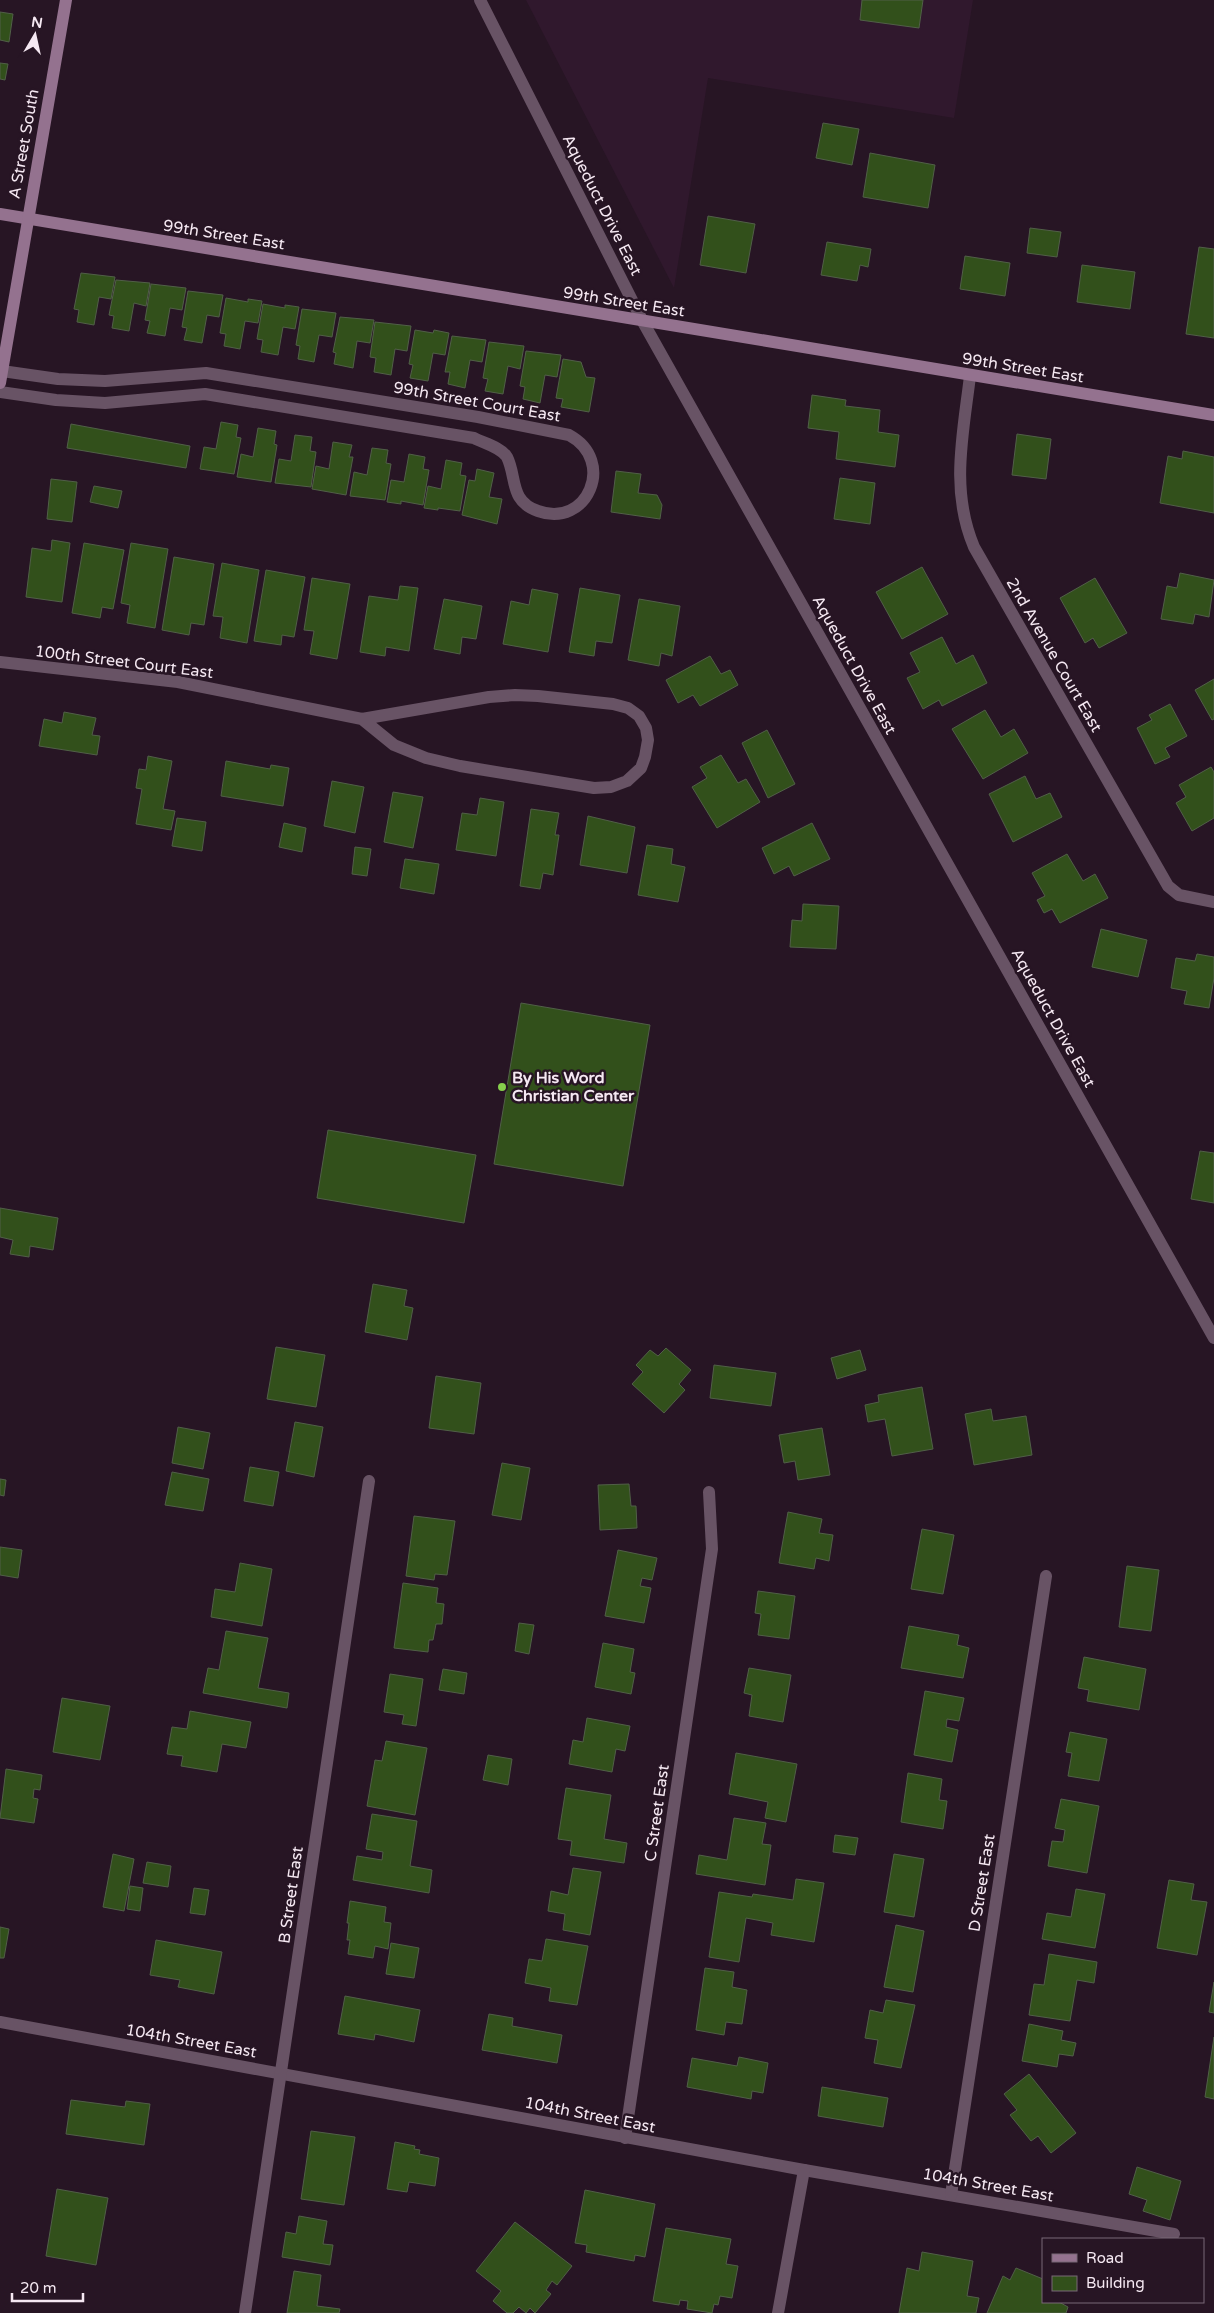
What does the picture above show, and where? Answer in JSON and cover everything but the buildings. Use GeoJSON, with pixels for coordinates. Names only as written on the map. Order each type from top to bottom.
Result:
{"type":"FeatureCollection","features":[{"type":"Feature","properties":{"kind":"street","name":"A Street South"},"geometry":{"type":"LineString","coordinates":[[1,377],[66,0]]}},
{"type":"Feature","properties":{"kind":"street","name":"Aqueduct Drive East"},"geometry":{"type":"LineString","coordinates":[[480,0],[643,322],[1214,1338]]}},
{"type":"Feature","properties":{"kind":"street","name":"99th Street East"},"geometry":{"type":"LineString","coordinates":[[0,214],[643,322],[1214,415]]}},
{"type":"Feature","properties":{"kind":"street","name":"99th Street Court East"},"geometry":{"type":"LineString","coordinates":[[0,392],[56,400],[105,403],[205,394],[474,438],[502,452],[507,458],[514,487],[519,497],[537,511],[548,514],[559,514],[579,505],[587,496],[594,477],[591,456],[578,440],[569,435],[478,417],[206,373],[105,381],[1,377]]}},
{"type":"Feature","properties":{"kind":"street","name":"2nd Avenue Court East"},"geometry":{"type":"LineString","coordinates":[[970,376],[960,456],[960,501],[964,524],[974,547],[1168,886],[1179,895],[1214,902]]}},
{"type":"Feature","properties":{"kind":"street","name":"100th Street Court East"},"geometry":{"type":"LineString","coordinates":[[0,662],[178,682],[362,719],[489,697],[538,696],[613,704],[628,708],[639,716],[646,728],[648,740],[645,758],[640,768],[627,781],[611,787],[594,788],[460,766],[426,758],[394,745],[362,719]]}},
{"type":"Feature","properties":{"kind":"street","name":"B Street East"},"geometry":{"type":"LineString","coordinates":[[245,2313],[369,1481]]}},
{"type":"Feature","properties":{"kind":"street","name":"C Street East"},"geometry":{"type":"LineString","coordinates":[[625,2138],[712,1549],[709,1492]]}},
{"type":"Feature","properties":{"kind":"street","name":"D Street East"},"geometry":{"type":"LineString","coordinates":[[951,2195],[1046,1576]]}},
{"type":"Feature","properties":{"kind":"street","name":"104th Street East"},"geometry":{"type":"LineString","coordinates":[[0,2022],[625,2138],[1174,2234]]}},
{"type":"Feature","properties":{"kind":"street"},"geometry":{"type":"LineString","coordinates":[[778,2313],[804,2170]]}},
{"type":"Feature","properties":{"kind":"shaded area"},"geometry":{"type":"Polygon","coordinates":[[[526,0],[973,0],[954,118],[708,78],[674,288],[526,0]]]}},
{"type":"Feature","properties":{"kind":"place","name":"By His Word Christian Center"},"geometry":{"type":"Point","coordinates":[502,1087]}}]}
